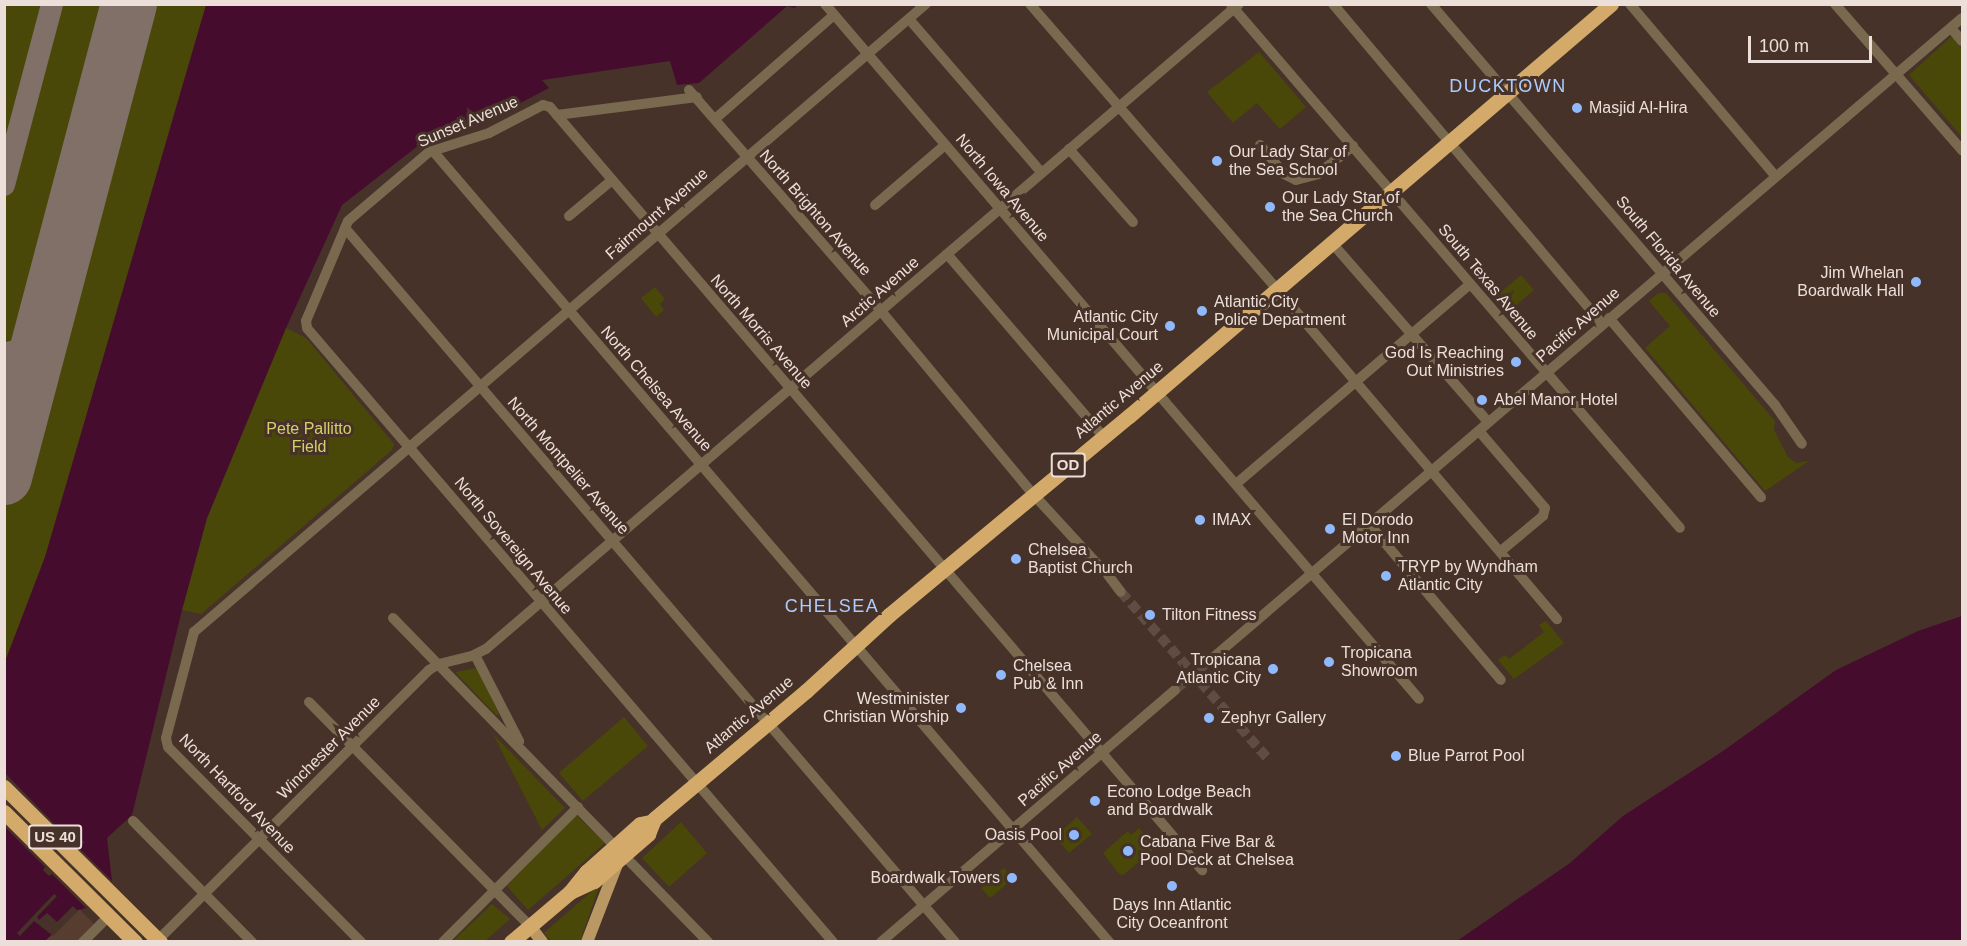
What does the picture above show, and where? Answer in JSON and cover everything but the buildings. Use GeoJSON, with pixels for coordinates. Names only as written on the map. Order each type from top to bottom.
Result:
{"type":"FeatureCollection","features":[{"type":"Feature","properties":{"kind":"highway","name":"Atlantic Avenue"},"geometry":{"type":"LineString","coordinates":[[619,852],[640,824],[650,822],[697,783],[858,646],[944,569],[1332,243],[1611,4]]}},
{"type":"Feature","properties":{"kind":"highway","name":"US 40"},"geometry":{"type":"LineString","coordinates":[[4,787],[107,887],[158,941]]}},
{"type":"Feature","properties":{"kind":"highway","name":"US 40"},"geometry":{"type":"LineString","coordinates":[[4,812],[135,942]]}},
{"type":"Feature","properties":{"kind":"highway","name":"OD"},"geometry":{"type":"LineString","coordinates":[[511,942],[619,852]]}},
{"type":"Feature","properties":{"kind":"main road","name":"Atlantic Avenue"},"geometry":{"type":"LineString","coordinates":[[587,942],[619,852]]}},
{"type":"Feature","properties":{"kind":"main road"},"geometry":{"type":"LineString","coordinates":[[530,926],[542,942]]}},
{"type":"Feature","properties":{"kind":"street","name":"North Iowa Avenue"},"geometry":{"type":"LineString","coordinates":[[825,4],[1419,699]]}},
{"type":"Feature","properties":{"kind":"street","name":"Fairmount Avenue"},"geometry":{"type":"LineString","coordinates":[[408,447],[926,4]]}},
{"type":"Feature","properties":{"kind":"street"},"geometry":{"type":"LineString","coordinates":[[1030,4],[1277,289],[1430,471],[1501,551],[1557,620]]}},
{"type":"Feature","properties":{"kind":"street"},"geometry":{"type":"LineString","coordinates":[[1333,4],[1449,142],[1761,497]]}},
{"type":"Feature","properties":{"kind":"street","name":"South Florida Avenue"},"geometry":{"type":"LineString","coordinates":[[1431,4],[1775,405],[1802,444]]}},
{"type":"Feature","properties":{"kind":"street"},"geometry":{"type":"LineString","coordinates":[[1630,4],[1776,177]]}},
{"type":"Feature","properties":{"kind":"street"},"geometry":{"type":"LineString","coordinates":[[1835,4],[1962,150]]}},
{"type":"Feature","properties":{"kind":"street","name":"Arctic Avenue"},"geometry":{"type":"LineString","coordinates":[[541,602],[1235,6]]}},
{"type":"Feature","properties":{"kind":"street","name":"South Texas Avenue"},"geometry":{"type":"LineString","coordinates":[[1235,6],[1680,528]]}},
{"type":"Feature","properties":{"kind":"street"},"geometry":{"type":"LineString","coordinates":[[715,119],[834,15]]}},
{"type":"Feature","properties":{"kind":"street","name":"Pacific Avenue"},"geometry":{"type":"LineString","coordinates":[[1215,656],[1962,18]]}},
{"type":"Feature","properties":{"kind":"street"},"geometry":{"type":"LineString","coordinates":[[909,19],[1041,172]]}},
{"type":"Feature","properties":{"kind":"street"},"geometry":{"type":"LineString","coordinates":[[1951,27],[1962,41]]}},
{"type":"Feature","properties":{"kind":"street","name":"North Brighton Avenue"},"geometry":{"type":"LineString","coordinates":[[693,94],[881,311],[1034,494],[1121,592]]}},
{"type":"Feature","properties":{"kind":"street","name":"Sunset Avenue"},"geometry":{"type":"LineString","coordinates":[[307,328],[306,321],[352,216],[433,151],[489,132],[543,105],[557,115],[693,94]]}},
{"type":"Feature","properties":{"kind":"street","name":"North Morris Avenue"},"geometry":{"type":"LineString","coordinates":[[557,115],[1202,870]]}},
{"type":"Feature","properties":{"kind":"street"},"geometry":{"type":"LineString","coordinates":[[875,205],[945,144]]}},
{"type":"Feature","properties":{"kind":"street"},"geometry":{"type":"LineString","coordinates":[[1260,145],[1284,174],[1296,180],[1318,174],[1353,146]]}},
{"type":"Feature","properties":{"kind":"street"},"geometry":{"type":"LineString","coordinates":[[1070,149],[1133,222]]}},
{"type":"Feature","properties":{"kind":"street","name":"North Chelsea Avenue"},"geometry":{"type":"LineString","coordinates":[[433,151],[1109,942]]}},
{"type":"Feature","properties":{"kind":"street"},"geometry":{"type":"LineString","coordinates":[[569,216],[612,180]]}},
{"type":"Feature","properties":{"kind":"street","name":"North Montpelier Avenue"},"geometry":{"type":"LineString","coordinates":[[345,228],[955,942]]}},
{"type":"Feature","properties":{"kind":"street"},"geometry":{"type":"LineString","coordinates":[[1332,243],[1488,422]]}},
{"type":"Feature","properties":{"kind":"street"},"geometry":{"type":"LineString","coordinates":[[947,254],[1103,436]]}},
{"type":"Feature","properties":{"kind":"street"},"geometry":{"type":"LineString","coordinates":[[1236,484],[1470,284]]}},
{"type":"Feature","properties":{"kind":"street","name":"North Sovereign Avenue"},"geometry":{"type":"LineString","coordinates":[[307,328],[833,942]]}},
{"type":"Feature","properties":{"kind":"street"},"geometry":{"type":"LineString","coordinates":[[1479,431],[1545,508],[1543,516],[1501,551]]}},
{"type":"Feature","properties":{"kind":"street","name":"North Hartford Avenue"},"geometry":{"type":"LineString","coordinates":[[361,942],[166,744],[190,640],[198,627],[408,447]]}},
{"type":"Feature","properties":{"kind":"street"},"geometry":{"type":"LineString","coordinates":[[1369,524],[1501,680]]}},
{"type":"Feature","properties":{"kind":"street","name":"Winchester Avenue"},"geometry":{"type":"LineString","coordinates":[[158,941],[429,670],[439,664],[475,655],[541,602]]}},
{"type":"Feature","properties":{"kind":"street"},"geometry":{"type":"LineString","coordinates":[[393,618],[523,749],[619,852],[708,942]]}},
{"type":"Feature","properties":{"kind":"street"},"geometry":{"type":"LineString","coordinates":[[475,655],[523,749]]}},
{"type":"Feature","properties":{"kind":"street","name":"Pacific Avenue"},"geometry":{"type":"LineString","coordinates":[[881,942],[1175,690]]}},
{"type":"Feature","properties":{"kind":"street"},"geometry":{"type":"LineString","coordinates":[[309,702],[530,926]]}},
{"type":"Feature","properties":{"kind":"street"},"geometry":{"type":"LineString","coordinates":[[443,942],[578,807]]}},
{"type":"Feature","properties":{"kind":"street"},"geometry":{"type":"LineString","coordinates":[[133,821],[252,942]]}},
{"type":"Feature","properties":{"kind":"street"},"geometry":{"type":"LineString","coordinates":[[83,942],[109,916]]}},
{"type":"Feature","properties":{"kind":"shaded area"},"geometry":{"type":"Polygon","coordinates":[[[206,5],[799,5],[794,8],[787,6],[699,83],[677,85],[670,61],[542,80],[549,88],[484,122],[428,138],[342,205],[286,328],[207,518],[132,815],[107,838],[112,881],[86,908],[78,910],[45,941],[5,941],[4,664],[45,557],[206,5]]]}},
{"type":"Feature","properties":{"kind":"shaded area"},"geometry":{"type":"Polygon","coordinates":[[[1962,616],[1962,941],[1457,941],[1570,863],[1623,816],[1723,751],[1836,670],[1918,631],[1962,616]]]}},
{"type":"Feature","properties":{"kind":"shaded area"},"geometry":{"type":"Polygon","coordinates":[[[73,903],[95,925],[78,941],[34,942],[73,903]]]}},
{"type":"Feature","properties":{"kind":"green space"},"geometry":{"type":"Polygon","coordinates":[[[5,5],[206,5],[45,557],[5,664],[5,5]]]}},
{"type":"Feature","properties":{"kind":"green space"},"geometry":{"type":"Polygon","coordinates":[[[1952,36],[1962,49],[1962,137],[1909,75],[1952,36]]]}},
{"type":"Feature","properties":{"kind":"green space"},"geometry":{"type":"Polygon","coordinates":[[[1259,52],[1306,107],[1280,129],[1257,103],[1233,123],[1207,92],[1259,52]]]}},
{"type":"Feature","properties":{"kind":"green space"},"geometry":{"type":"Polygon","coordinates":[[[1521,275],[1534,290],[1507,313],[1494,298],[1521,275]]]}},
{"type":"Feature","properties":{"kind":"green space"},"geometry":{"type":"Polygon","coordinates":[[[655,287],[665,299],[660,304],[664,310],[656,317],[641,298],[655,287]]]}},
{"type":"Feature","properties":{"kind":"green space"},"geometry":{"type":"Polygon","coordinates":[[[1658,293],[1666,293],[1775,421],[1774,430],[1788,457],[1796,463],[1809,461],[1765,491],[1645,348],[1670,326],[1649,301],[1658,293]]]}},
{"type":"Feature","properties":{"kind":"green space","name":"Pete Pallitto Field"},"geometry":{"type":"Polygon","coordinates":[[[286,328],[306,338],[394,444],[392,450],[201,614],[182,610],[207,518],[286,328]]]}},
{"type":"Feature","properties":{"kind":"green space"},"geometry":{"type":"Polygon","coordinates":[[[1546,621],[1564,643],[1514,679],[1498,660],[1505,655],[1509,659],[1544,632],[1539,625],[1546,621]]]}},
{"type":"Feature","properties":{"kind":"green space"},"geometry":{"type":"Polygon","coordinates":[[[477,668],[499,714],[497,716],[455,672],[477,668]]]}},
{"type":"Feature","properties":{"kind":"green space"},"geometry":{"type":"Polygon","coordinates":[[[624,717],[648,746],[583,801],[559,773],[624,717]]]}},
{"type":"Feature","properties":{"kind":"green space"},"geometry":{"type":"Polygon","coordinates":[[[493,734],[565,808],[542,830],[493,734]]]}},
{"type":"Feature","properties":{"kind":"green space"},"geometry":{"type":"Polygon","coordinates":[[[576,815],[605,843],[528,910],[507,886],[576,815]]]}},
{"type":"Feature","properties":{"kind":"green space","name":"Oasis Pool"},"geometry":{"type":"Polygon","coordinates":[[[1077,817],[1092,834],[1069,853],[1055,837],[1077,817]]]}},
{"type":"Feature","properties":{"kind":"green space"},"geometry":{"type":"Polygon","coordinates":[[[681,822],[707,853],[669,887],[642,858],[681,822]]]}},
{"type":"Feature","properties":{"kind":"green space","name":"Cabana Five Bar & Pool Deck at Chelsea"},"geometry":{"type":"Polygon","coordinates":[[[1139,828],[1153,846],[1153,850],[1123,875],[1119,874],[1103,853],[1128,831],[1131,835],[1139,828]]]}},
{"type":"Feature","properties":{"kind":"green space"},"geometry":{"type":"Polygon","coordinates":[[[1004,868],[1013,879],[990,898],[981,888],[1004,868]]]}},
{"type":"Feature","properties":{"kind":"green space"},"geometry":{"type":"Polygon","coordinates":[[[600,884],[580,941],[551,941],[544,933],[600,884]]]}},
{"type":"Feature","properties":{"kind":"green space"},"geometry":{"type":"Polygon","coordinates":[[[492,904],[510,919],[485,941],[453,941],[492,904]]]}},
{"type":"Feature","properties":{"kind":"pier"},"geometry":{"type":"Polygon","coordinates":[[[5,773],[67,837],[73,831],[84,842],[79,848],[112,881],[86,908],[52,874],[49,876],[43,870],[45,867],[5,827],[5,773]]]}},
{"type":"Feature","properties":{"kind":"pier"},"geometry":{"type":"Polygon","coordinates":[[[54,894],[57,896],[37,917],[39,920],[47,913],[57,922],[73,906],[78,911],[53,936],[34,921],[20,936],[17,933],[54,894]]]}},
{"type":"Feature","properties":{"kind":"taxiway"},"geometry":{"type":"LineString","coordinates":[[4,185],[52,4]]}},
{"type":"Feature","properties":{"kind":"taxiway"},"geometry":{"type":"LineString","coordinates":[[4,354],[23,349],[35,341],[44,327]]}},
{"type":"Feature","properties":{"kind":"runway"},"geometry":{"type":"LineString","coordinates":[[4,477],[129,4]]}},
{"type":"Feature","properties":{"kind":"tunnel"},"geometry":{"type":"LineString","coordinates":[[1121,592],[1270,761]]}},
{"type":"Feature","properties":{"kind":"tunnel"},"geometry":{"type":"LineString","coordinates":[[1175,690],[1215,656]]}},
{"type":"Feature","properties":{"kind":"place","name":"Masjid Al-Hira"},"geometry":{"type":"Point","coordinates":[1577,108]}},
{"type":"Feature","properties":{"kind":"place","name":"Our Lady Star of the Sea School"},"geometry":{"type":"Point","coordinates":[1217,161]}},
{"type":"Feature","properties":{"kind":"place","name":"Our Lady Star of the Sea Church"},"geometry":{"type":"Point","coordinates":[1270,207]}},
{"type":"Feature","properties":{"kind":"place","name":"Jim Whelan Boardwalk Hall"},"geometry":{"type":"Point","coordinates":[1916,282]}},
{"type":"Feature","properties":{"kind":"place","name":"Atlantic City Police Department"},"geometry":{"type":"Point","coordinates":[1202,311]}},
{"type":"Feature","properties":{"kind":"place","name":"Atlantic City Municipal Court"},"geometry":{"type":"Point","coordinates":[1170,326]}},
{"type":"Feature","properties":{"kind":"place","name":"God Is Reaching Out Ministries"},"geometry":{"type":"Point","coordinates":[1516,362]}},
{"type":"Feature","properties":{"kind":"place","name":"Abel Manor Hotel"},"geometry":{"type":"Point","coordinates":[1482,400]}},
{"type":"Feature","properties":{"kind":"place","name":"IMAX"},"geometry":{"type":"Point","coordinates":[1200,520]}},
{"type":"Feature","properties":{"kind":"place","name":"El Dorodo Motor Inn"},"geometry":{"type":"Point","coordinates":[1330,529]}},
{"type":"Feature","properties":{"kind":"place","name":"Chelsea Baptist Church"},"geometry":{"type":"Point","coordinates":[1016,559]}},
{"type":"Feature","properties":{"kind":"place","name":"TRYP by Wyndham Atlantic City"},"geometry":{"type":"Point","coordinates":[1386,576]}},
{"type":"Feature","properties":{"kind":"place","name":"Tilton Fitness"},"geometry":{"type":"Point","coordinates":[1150,615]}},
{"type":"Feature","properties":{"kind":"place","name":"Tropicana Showroom"},"geometry":{"type":"Point","coordinates":[1329,662]}},
{"type":"Feature","properties":{"kind":"place","name":"Tropicana Atlantic City"},"geometry":{"type":"Point","coordinates":[1273,669]}},
{"type":"Feature","properties":{"kind":"place","name":"Chelsea Pub & Inn"},"geometry":{"type":"Point","coordinates":[1001,675]}},
{"type":"Feature","properties":{"kind":"place","name":"Westminister Christian Worship"},"geometry":{"type":"Point","coordinates":[961,708]}},
{"type":"Feature","properties":{"kind":"place","name":"Zephyr Gallery"},"geometry":{"type":"Point","coordinates":[1209,718]}},
{"type":"Feature","properties":{"kind":"place","name":"Blue Parrot Pool"},"geometry":{"type":"Point","coordinates":[1396,756]}},
{"type":"Feature","properties":{"kind":"place","name":"Econo Lodge Beach and Boardwalk"},"geometry":{"type":"Point","coordinates":[1095,801]}},
{"type":"Feature","properties":{"kind":"place","name":"Oasis Pool"},"geometry":{"type":"Point","coordinates":[1074,835]}},
{"type":"Feature","properties":{"kind":"place","name":"Cabana Five Bar & Pool Deck at Chelsea"},"geometry":{"type":"Point","coordinates":[1128,851]}},
{"type":"Feature","properties":{"kind":"place","name":"Boardwalk Towers"},"geometry":{"type":"Point","coordinates":[1012,878]}},
{"type":"Feature","properties":{"kind":"place","name":"Days Inn Atlantic City Oceanfront"},"geometry":{"type":"Point","coordinates":[1172,886]}},
{"type":"Feature","properties":{"kind":"district","name":"DUCKTOWN"},"geometry":{"type":"Point","coordinates":[1508,86]}},
{"type":"Feature","properties":{"kind":"district","name":"CHELSEA"},"geometry":{"type":"Point","coordinates":[832,606]}}]}
